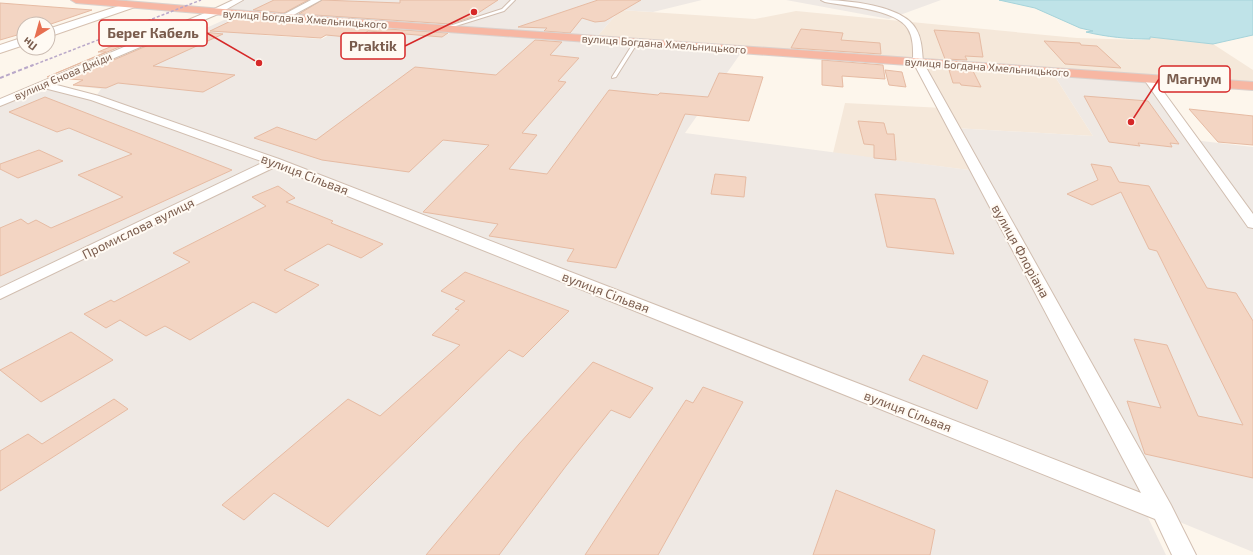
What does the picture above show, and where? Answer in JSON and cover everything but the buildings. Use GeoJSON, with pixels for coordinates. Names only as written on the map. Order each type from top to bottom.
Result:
{"type":"FeatureCollection","features":[{"type":"Feature","properties":{"kind":"highway","name":"вулиця Богдана Хмельницького"},"geometry":{"type":"LineString","coordinates":[[76,0],[442,29],[1253,86]]}},
{"type":"Feature","properties":{"kind":"street","name":"вулиця Єнова Джіди"},"geometry":{"type":"LineString","coordinates":[[0,104],[215,12],[239,0]]}},
{"type":"Feature","properties":{"kind":"street"},"geometry":{"type":"LineString","coordinates":[[283,17],[317,0]]}},
{"type":"Feature","properties":{"kind":"street","name":"вулиця Флоріана"},"geometry":{"type":"LineString","coordinates":[[825,0],[861,6],[900,16],[910,24],[916,37],[918,62],[1163,512],[1184,555]]}},
{"type":"Feature","properties":{"kind":"street"},"geometry":{"type":"LineString","coordinates":[[56,30],[131,5]]}},
{"type":"Feature","properties":{"kind":"street"},"geometry":{"type":"LineString","coordinates":[[0,49],[16,44]]}},
{"type":"Feature","properties":{"kind":"street"},"geometry":{"type":"LineString","coordinates":[[1148,78],[1253,224]]}},
{"type":"Feature","properties":{"kind":"street","name":"вулиця Сільвая"},"geometry":{"type":"LineString","coordinates":[[45,85],[95,98],[276,162],[1163,512]]}},
{"type":"Feature","properties":{"kind":"street","name":"Промислова вулиця"},"geometry":{"type":"LineString","coordinates":[[0,294],[276,162]]}},
{"type":"Feature","properties":{"kind":"lane"},"geometry":{"type":"LineString","coordinates":[[442,29],[503,10],[513,0]]}},
{"type":"Feature","properties":{"kind":"lane"},"geometry":{"type":"LineString","coordinates":[[614,77],[636,42]]}},
{"type":"Feature","properties":{"kind":"shaded area"},"geometry":{"type":"Polygon","coordinates":[[[242,0],[702,0],[653,12],[620,10],[595,39],[743,50],[685,133],[977,171],[954,128],[1093,136],[1052,72],[1148,78],[1193,140],[1253,147],[1253,552],[1143,507],[1166,555],[0,555],[0,103],[45,85],[95,98],[101,89],[76,86],[224,20],[279,24],[259,35],[322,39],[342,28],[444,36],[456,30],[220,11],[242,0]]]}},
{"type":"Feature","properties":{"kind":"shaded area"},"geometry":{"type":"Polygon","coordinates":[[[786,0],[941,0],[889,19],[786,0]]]}},
{"type":"Feature","properties":{"kind":"shaded area"},"geometry":{"type":"Polygon","coordinates":[[[620,10],[755,19],[796,11],[1077,38],[1141,40],[1149,39],[1149,37],[1213,44],[1253,70],[1253,86],[1052,72],[1093,136],[954,128],[977,171],[833,153],[845,103],[943,108],[918,62],[595,39],[620,10]]]}},
{"type":"Feature","properties":{"kind":"water"},"geometry":{"type":"Polygon","coordinates":[[[999,0],[1253,0],[1253,35],[1213,44],[1150,37],[1150,39],[1142,39],[1110,36],[1086,32],[1093,31],[1080,28],[1035,8],[999,0]]]}},
{"type":"Feature","properties":{"kind":"railway"},"geometry":{"type":"LineString","coordinates":[[31,66],[201,0]]}},
{"type":"Feature","properties":{"kind":"railway"},"geometry":{"type":"LineString","coordinates":[[0,78],[33,65]]}},
{"type":"Feature","properties":{"kind":"place","name":"Praktik"},"geometry":{"type":"Point","coordinates":[474,12]}},
{"type":"Feature","properties":{"kind":"place","name":"Берег Кабель"},"geometry":{"type":"Point","coordinates":[259,63]}},
{"type":"Feature","properties":{"kind":"place","name":"Магнум"},"geometry":{"type":"Point","coordinates":[1131,122]}}]}
